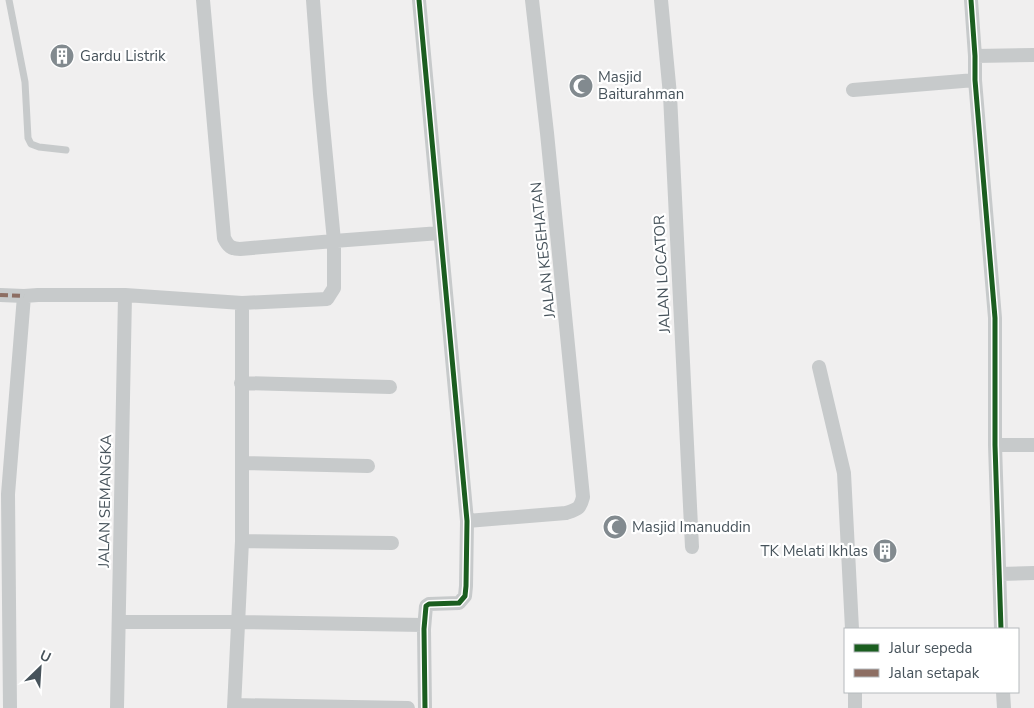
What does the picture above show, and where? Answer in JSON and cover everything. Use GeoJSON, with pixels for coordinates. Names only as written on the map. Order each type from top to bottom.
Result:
{"type":"FeatureCollection","features":[{"type":"Feature","properties":{"kind":"street"},"geometry":{"type":"LineString","coordinates":[[203,0],[224,238],[227,245],[240,250],[440,233]]}},
{"type":"Feature","properties":{"kind":"street"},"geometry":{"type":"LineString","coordinates":[[0,295],[125,295],[242,303],[326,299],[334,288],[334,241],[313,0]]}},
{"type":"Feature","properties":{"kind":"street"},"geometry":{"type":"LineString","coordinates":[[419,0],[467,521],[465,596],[459,603],[430,604],[426,606],[424,625],[425,708]]}},
{"type":"Feature","properties":{"kind":"street","name":"JALAN KESEHATAN"},"geometry":{"type":"LineString","coordinates":[[467,521],[566,512],[578,509],[583,497],[532,0]]}},
{"type":"Feature","properties":{"kind":"street","name":"JALAN LOCATOR"},"geometry":{"type":"LineString","coordinates":[[661,0],[670,95],[692,546]]}},
{"type":"Feature","properties":{"kind":"street"},"geometry":{"type":"LineString","coordinates":[[970,0],[995,318],[995,445],[1001,628]]}},
{"type":"Feature","properties":{"kind":"street"},"geometry":{"type":"LineString","coordinates":[[975,56],[1034,55]]}},
{"type":"Feature","properties":{"kind":"street"},"geometry":{"type":"LineString","coordinates":[[853,90],[975,80]]}},
{"type":"Feature","properties":{"kind":"street","name":"JALAN SEMANGKA"},"geometry":{"type":"LineString","coordinates":[[117,708],[125,295]]}},
{"type":"Feature","properties":{"kind":"street"},"geometry":{"type":"LineString","coordinates":[[10,708],[8,494],[24,296]]}},
{"type":"Feature","properties":{"kind":"street"},"geometry":{"type":"LineString","coordinates":[[242,303],[242,540],[234,706],[408,708]]}},
{"type":"Feature","properties":{"kind":"street"},"geometry":{"type":"LineString","coordinates":[[819,367],[844,473],[852,628]]}},
{"type":"Feature","properties":{"kind":"street"},"geometry":{"type":"LineString","coordinates":[[242,383],[390,387]]}},
{"type":"Feature","properties":{"kind":"street"},"geometry":{"type":"LineString","coordinates":[[995,445],[1034,445]]}},
{"type":"Feature","properties":{"kind":"street"},"geometry":{"type":"LineString","coordinates":[[242,463],[368,466]]}},
{"type":"Feature","properties":{"kind":"street"},"geometry":{"type":"LineString","coordinates":[[242,540],[392,543]]}},
{"type":"Feature","properties":{"kind":"street"},"geometry":{"type":"LineString","coordinates":[[999,574],[1034,573]]}},
{"type":"Feature","properties":{"kind":"street"},"geometry":{"type":"LineString","coordinates":[[119,622],[424,625]]}},
{"type":"Feature","properties":{"kind":"street"},"geometry":{"type":"LineString","coordinates":[[855,693],[855,708]]}},
{"type":"Feature","properties":{"kind":"street"},"geometry":{"type":"LineString","coordinates":[[1003,693],[1004,708]]}},
{"type":"Feature","properties":{"kind":"lane"},"geometry":{"type":"LineString","coordinates":[[9,0],[25,82],[28,138],[31,144],[39,147],[66,150]]}},
{"type":"Feature","properties":{"kind":"marked path"},"geometry":{"type":"LineString","coordinates":[[0,295],[24,296]]}},
{"type":"Feature","properties":{"kind":"cycle path"},"geometry":{"type":"LineString","coordinates":[[419,0],[467,521],[465,596],[459,603],[429,604],[426,606],[424,629],[425,708]]}},
{"type":"Feature","properties":{"kind":"cycle path"},"geometry":{"type":"LineString","coordinates":[[971,0],[975,80],[995,318],[995,445],[1001,628]]}},
{"type":"Feature","properties":{"kind":"place","name":"Gardu Listrik"},"geometry":{"type":"Point","coordinates":[62,56]}},
{"type":"Feature","properties":{"kind":"place","name":"Masjid Baiturahman"},"geometry":{"type":"Point","coordinates":[581,86]}},
{"type":"Feature","properties":{"kind":"place","name":"Masjid Imanuddin"},"geometry":{"type":"Point","coordinates":[615,527]}},
{"type":"Feature","properties":{"kind":"place","name":"TK Melati Ikhlas"},"geometry":{"type":"Point","coordinates":[885,551]}}]}
